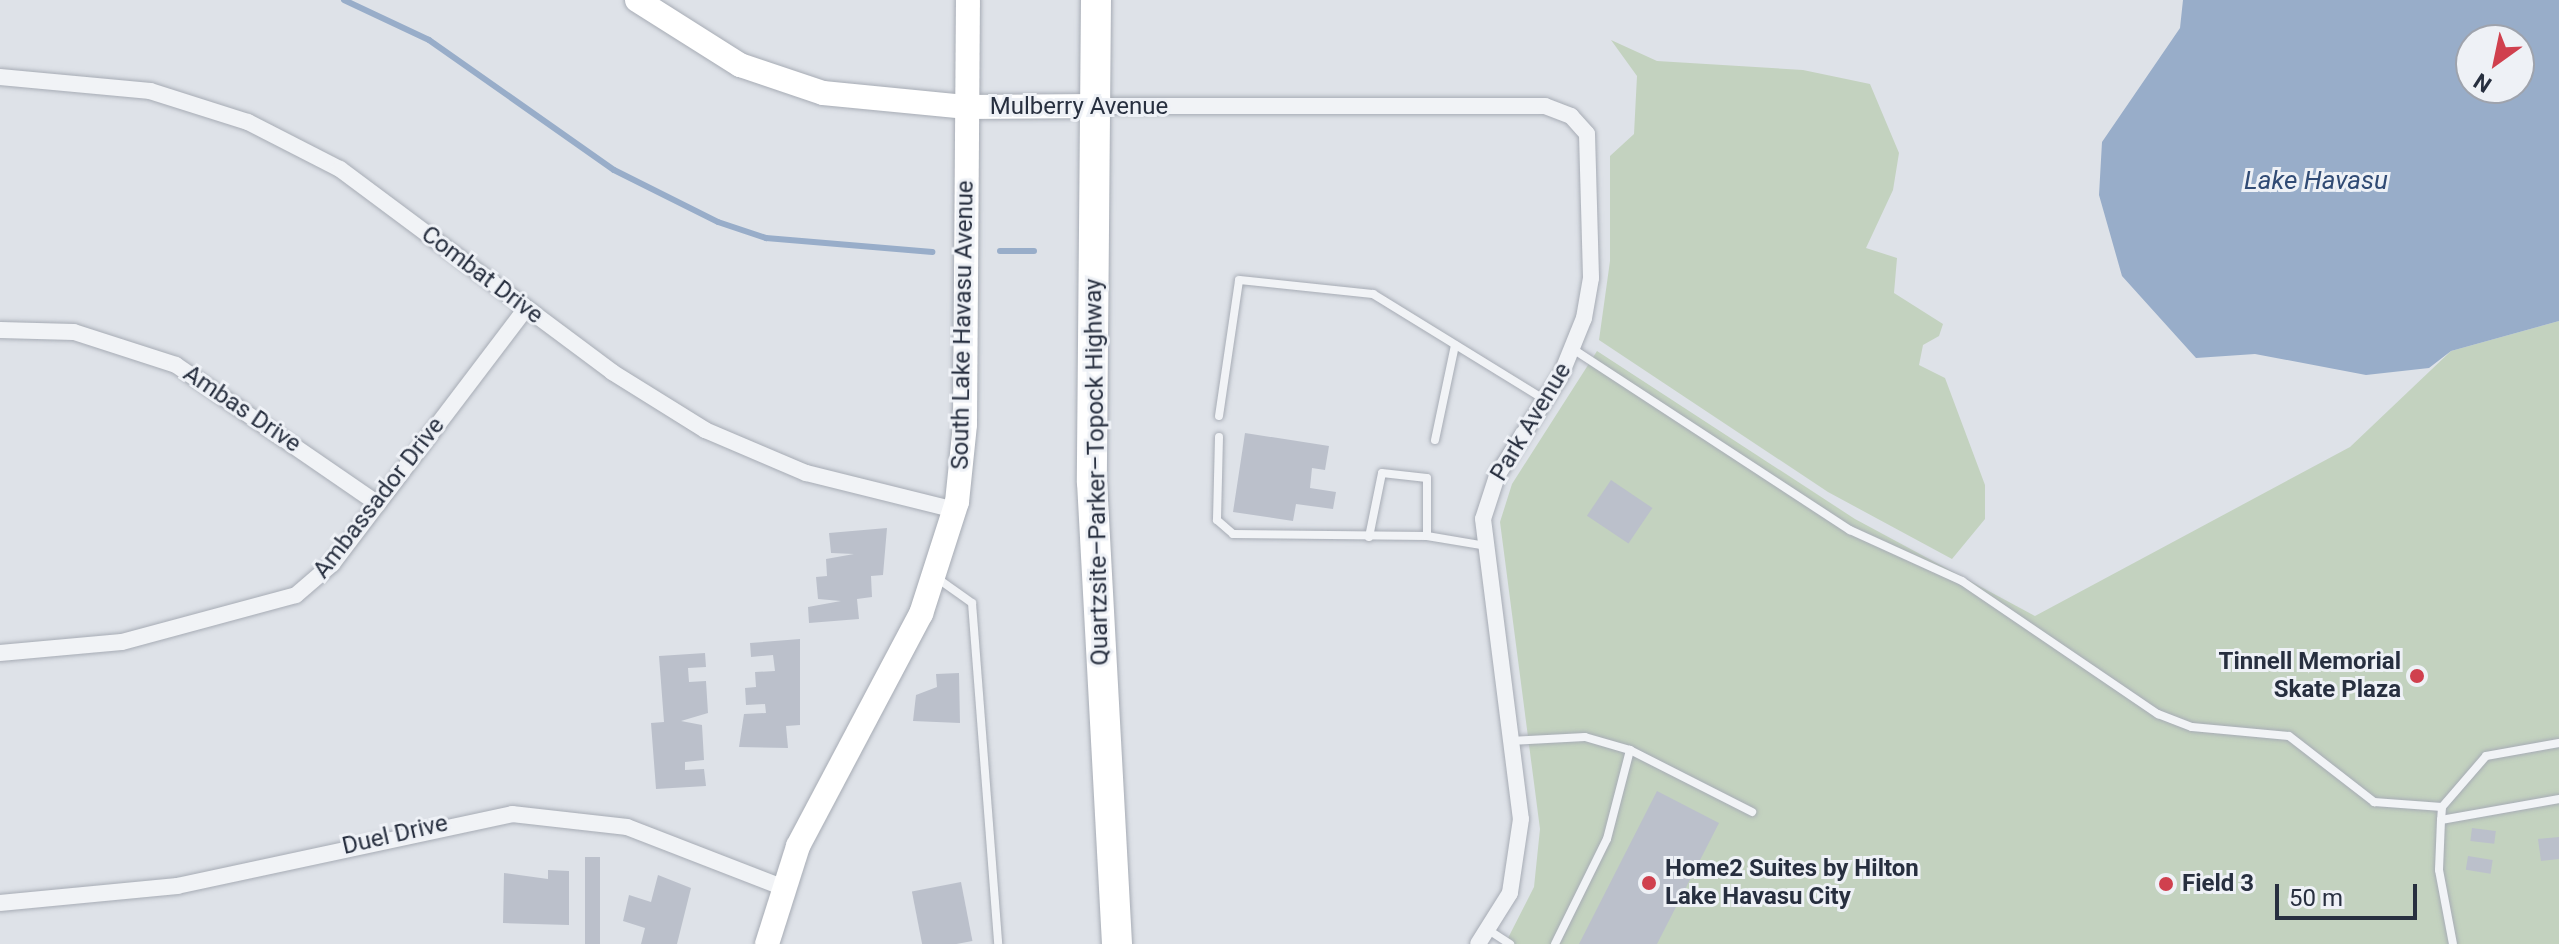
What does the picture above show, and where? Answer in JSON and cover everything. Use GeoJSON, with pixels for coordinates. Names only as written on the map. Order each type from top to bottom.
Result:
{"type":"FeatureCollection","features":[{"type":"Feature","properties":{"kind":"highway","name":"Quartzsite–Parker–Topock Highway"},"geometry":{"type":"LineString","coordinates":[[1096,0],[1092,482],[1117,944]]}},
{"type":"Feature","properties":{"kind":"main road","name":"Mulberry Avenue"},"geometry":{"type":"LineString","coordinates":[[637,0],[714,51],[794,86],[967,107],[1096,106]]}},
{"type":"Feature","properties":{"kind":"main road","name":"South Lake Havasu Avenue"},"geometry":{"type":"LineString","coordinates":[[767,944],[782,887],[936,578],[955,510],[965,424],[968,0]]}},
{"type":"Feature","properties":{"kind":"street","name":"Combat Drive"},"geometry":{"type":"LineString","coordinates":[[0,77],[137,89],[248,122],[340,169],[658,403],[755,453],[858,489],[955,510]]}},
{"type":"Feature","properties":{"kind":"street","name":"Mulberry Avenue"},"geometry":{"type":"LineString","coordinates":[[1096,106],[1545,106]]}},
{"type":"Feature","properties":{"kind":"street","name":"Park Avenue"},"geometry":{"type":"LineString","coordinates":[[1478,944],[1490,931],[1520,852],[1510,741],[1481,545],[1493,486],[1573,349],[1591,278],[1591,150],[1575,118],[1545,106]]}},
{"type":"Feature","properties":{"kind":"street","name":"Ambassador Drive"},"geometry":{"type":"LineString","coordinates":[[0,653],[89,649],[275,606],[324,573],[526,308]]}},
{"type":"Feature","properties":{"kind":"street","name":"Ambas Drive"},"geometry":{"type":"LineString","coordinates":[[0,330],[74,332],[176,365],[378,504]]}},
{"type":"Feature","properties":{"kind":"street","name":"Duel Drive"},"geometry":{"type":"LineString","coordinates":[[0,903],[177,886],[512,814],[627,827],[782,887]]}},
{"type":"Feature","properties":{"kind":"lane"},"geometry":{"type":"LineString","coordinates":[[1219,416],[1239,280],[1373,294],[1545,400]]}},
{"type":"Feature","properties":{"kind":"lane"},"geometry":{"type":"LineString","coordinates":[[1435,440],[1455,345]]}},
{"type":"Feature","properties":{"kind":"lane"},"geometry":{"type":"LineString","coordinates":[[1573,349],[1850,530],[1962,581],[2158,714],[2192,727],[2280,733],[2316,750],[2374,802],[2442,807]]}},
{"type":"Feature","properties":{"kind":"lane"},"geometry":{"type":"LineString","coordinates":[[1219,437],[1217,520],[1233,534],[1427,536],[1481,545]]}},
{"type":"Feature","properties":{"kind":"lane"},"geometry":{"type":"LineString","coordinates":[[1369,537],[1382,473],[1427,478],[1427,536]]}},
{"type":"Feature","properties":{"kind":"lane"},"geometry":{"type":"LineString","coordinates":[[936,578],[972,603],[998,944]]}},
{"type":"Feature","properties":{"kind":"lane"},"geometry":{"type":"LineString","coordinates":[[1510,741],[1585,737],[1630,750],[1752,812]]}},
{"type":"Feature","properties":{"kind":"lane"},"geometry":{"type":"LineString","coordinates":[[2453,944],[2439,870],[2442,807],[2486,756],[2559,743]]}},
{"type":"Feature","properties":{"kind":"lane"},"geometry":{"type":"LineString","coordinates":[[1555,944],[1607,839],[1630,750]]}},
{"type":"Feature","properties":{"kind":"lane"},"geometry":{"type":"LineString","coordinates":[[2441,820],[2559,799]]}},
{"type":"Feature","properties":{"kind":"lane"},"geometry":{"type":"LineString","coordinates":[[1490,931],[1510,944]]}},
{"type":"Feature","properties":{"kind":"green space"},"geometry":{"type":"Polygon","coordinates":[[[1611,40],[1657,61],[1803,70],[1870,84],[1899,153],[1893,190],[1866,248],[1897,258],[1894,293],[1943,324],[1939,336],[1923,345],[1919,365],[1945,378],[1985,485],[1985,519],[1952,559],[1828,492],[1599,340],[1610,261],[1610,156],[1634,134],[1637,76],[1611,40]]]}},
{"type":"Feature","properties":{"kind":"green space"},"geometry":{"type":"Polygon","coordinates":[[[2559,321],[2559,944],[1505,944],[1534,887],[1540,829],[1500,522],[1512,484],[1597,351],[1855,519],[2035,616],[2350,447],[2451,351],[2559,321]]]}},
{"type":"Feature","properties":{"kind":"water","name":"Lake Havasu"},"geometry":{"type":"Polygon","coordinates":[[[2183,0],[2559,0],[2559,321],[2451,351],[2429,368],[2366,375],[2255,354],[2196,358],[2122,276],[2099,195],[2102,142],[2180,28],[2183,0]]]}},
{"type":"Feature","properties":{"kind":"building"},"geometry":{"type":"Polygon","coordinates":[[[1245,433],[1329,446],[1325,470],[1312,468],[1310,488],[1336,492],[1333,509],[1296,504],[1293,521],[1233,512],[1245,433]]]}},
{"type":"Feature","properties":{"kind":"building"},"geometry":{"type":"Polygon","coordinates":[[[1611,480],[1652,508],[1628,544],[1587,516],[1611,480]]]}},
{"type":"Feature","properties":{"kind":"building"},"geometry":{"type":"Polygon","coordinates":[[[887,528],[883,575],[871,576],[872,597],[857,599],[859,619],[809,623],[808,607],[841,601],[818,599],[816,577],[827,576],[826,559],[854,554],[831,553],[829,533],[887,528]]]}},
{"type":"Feature","properties":{"kind":"building"},"geometry":{"type":"Polygon","coordinates":[[[800,639],[800,725],[786,726],[788,748],[739,747],[744,714],[766,713],[765,704],[746,705],[745,688],[756,687],[755,672],[775,671],[773,655],[751,657],[750,643],[800,639]]]}},
{"type":"Feature","properties":{"kind":"building"},"geometry":{"type":"Polygon","coordinates":[[[705,653],[706,667],[688,668],[689,682],[706,681],[708,713],[681,721],[702,725],[704,760],[685,762],[685,770],[704,769],[706,786],[656,789],[651,723],[664,722],[659,656],[705,653]]]}},
{"type":"Feature","properties":{"kind":"building"},"geometry":{"type":"Polygon","coordinates":[[[959,673],[960,723],[913,721],[916,695],[937,687],[936,674],[959,673]]]}},
{"type":"Feature","properties":{"kind":"building","name":"Home2 Suites by Hilton Lake Havasu City"},"geometry":{"type":"Polygon","coordinates":[[[1657,791],[1719,823],[1657,944],[1579,944],[1657,791]]]}},
{"type":"Feature","properties":{"kind":"building"},"geometry":{"type":"Polygon","coordinates":[[[2472,828],[2496,831],[2494,844],[2470,841],[2472,828]]]}},
{"type":"Feature","properties":{"kind":"building"},"geometry":{"type":"Polygon","coordinates":[[[2559,837],[2559,859],[2541,861],[2538,839],[2559,837]]]}},
{"type":"Feature","properties":{"kind":"building"},"geometry":{"type":"Polygon","coordinates":[[[2468,856],[2493,860],[2491,874],[2466,870],[2468,856]]]}},
{"type":"Feature","properties":{"kind":"building"},"geometry":{"type":"Polygon","coordinates":[[[585,857],[600,857],[600,944],[585,944],[585,857]]]}},
{"type":"Feature","properties":{"kind":"building"},"geometry":{"type":"Polygon","coordinates":[[[548,870],[569,871],[569,925],[503,923],[504,873],[548,879],[548,870]]]}},
{"type":"Feature","properties":{"kind":"building"},"geometry":{"type":"Polygon","coordinates":[[[658,875],[691,888],[677,944],[641,944],[645,928],[623,921],[629,895],[651,902],[658,875]]]}},
{"type":"Feature","properties":{"kind":"building"},"geometry":{"type":"Polygon","coordinates":[[[961,882],[972,941],[922,944],[912,892],[961,882]]]}},
{"type":"Feature","properties":{"kind":"waterway"},"geometry":{"type":"LineString","coordinates":[[344,0],[429,40],[614,170],[718,222],[766,238],[932,252]]}},
{"type":"Feature","properties":{"kind":"waterway"},"geometry":{"type":"LineString","coordinates":[[1000,251],[1034,251]]}},
{"type":"Feature","properties":{"kind":"place","name":"Tinnell Memorial Skate Plaza"},"geometry":{"type":"Point","coordinates":[2417,676]}},
{"type":"Feature","properties":{"kind":"place","name":"Home2 Suites by Hilton Lake Havasu City"},"geometry":{"type":"Point","coordinates":[1649,883]}},
{"type":"Feature","properties":{"kind":"place","name":"Field 3"},"geometry":{"type":"Point","coordinates":[2166,884]}}]}
